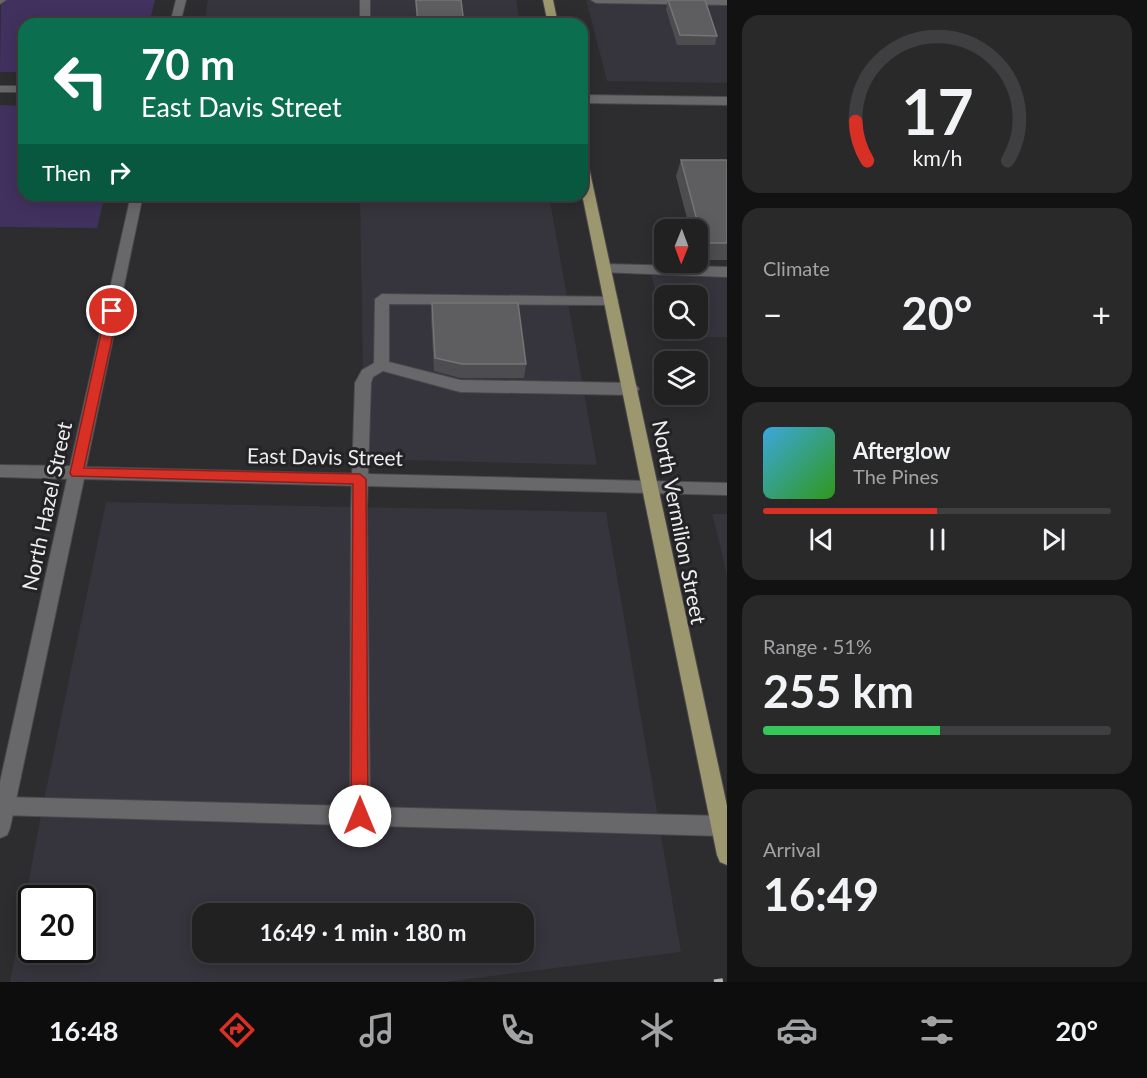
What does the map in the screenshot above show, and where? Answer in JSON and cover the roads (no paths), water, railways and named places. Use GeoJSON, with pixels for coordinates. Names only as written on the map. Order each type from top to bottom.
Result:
{"type":"FeatureCollection","features":[{"type":"Feature","properties":{"kind":"main road"},"geometry":{"type":"LineString","coordinates":[[548,0],[552,18]]}},
{"type":"Feature","properties":{"kind":"main road","name":"North Vermilion Street"},"geometry":{"type":"LineString","coordinates":[[588,192],[727,855]]}},
{"type":"Feature","properties":{"kind":"street"},"geometry":{"type":"LineString","coordinates":[[176,18],[181,0]]}},
{"type":"Feature","properties":{"kind":"street"},"geometry":{"type":"LineString","coordinates":[[365,0],[365,18]]}},
{"type":"Feature","properties":{"kind":"street"},"geometry":{"type":"LineString","coordinates":[[596,0],[727,2]]}},
{"type":"Feature","properties":{"kind":"street"},"geometry":{"type":"LineString","coordinates":[[0,89],[18,89]]}},
{"type":"Feature","properties":{"kind":"street"},"geometry":{"type":"LineString","coordinates":[[588,99],[727,101]]}},
{"type":"Feature","properties":{"kind":"street","name":"North Hazel Street"},"geometry":{"type":"LineString","coordinates":[[0,828],[136,201]]}},
{"type":"Feature","properties":{"kind":"street"},"geometry":{"type":"LineString","coordinates":[[604,269],[727,272]]}},
{"type":"Feature","properties":{"kind":"street"},"geometry":{"type":"LineString","coordinates":[[381,365],[382,298],[611,300]]}},
{"type":"Feature","properties":{"kind":"street"},"geometry":{"type":"LineString","coordinates":[[360,816],[360,479],[363,383],[367,374],[381,365],[460,387],[631,389]]}},
{"type":"Feature","properties":{"kind":"street","name":"East Davis Street"},"geometry":{"type":"LineString","coordinates":[[0,471],[727,489]]}},
{"type":"Feature","properties":{"kind":"street"},"geometry":{"type":"LineString","coordinates":[[4,807],[721,826]]}},
{"type":"Feature","properties":{"kind":"railway"},"geometry":{"type":"LineString","coordinates":[[714,982],[727,980]]}}]}
